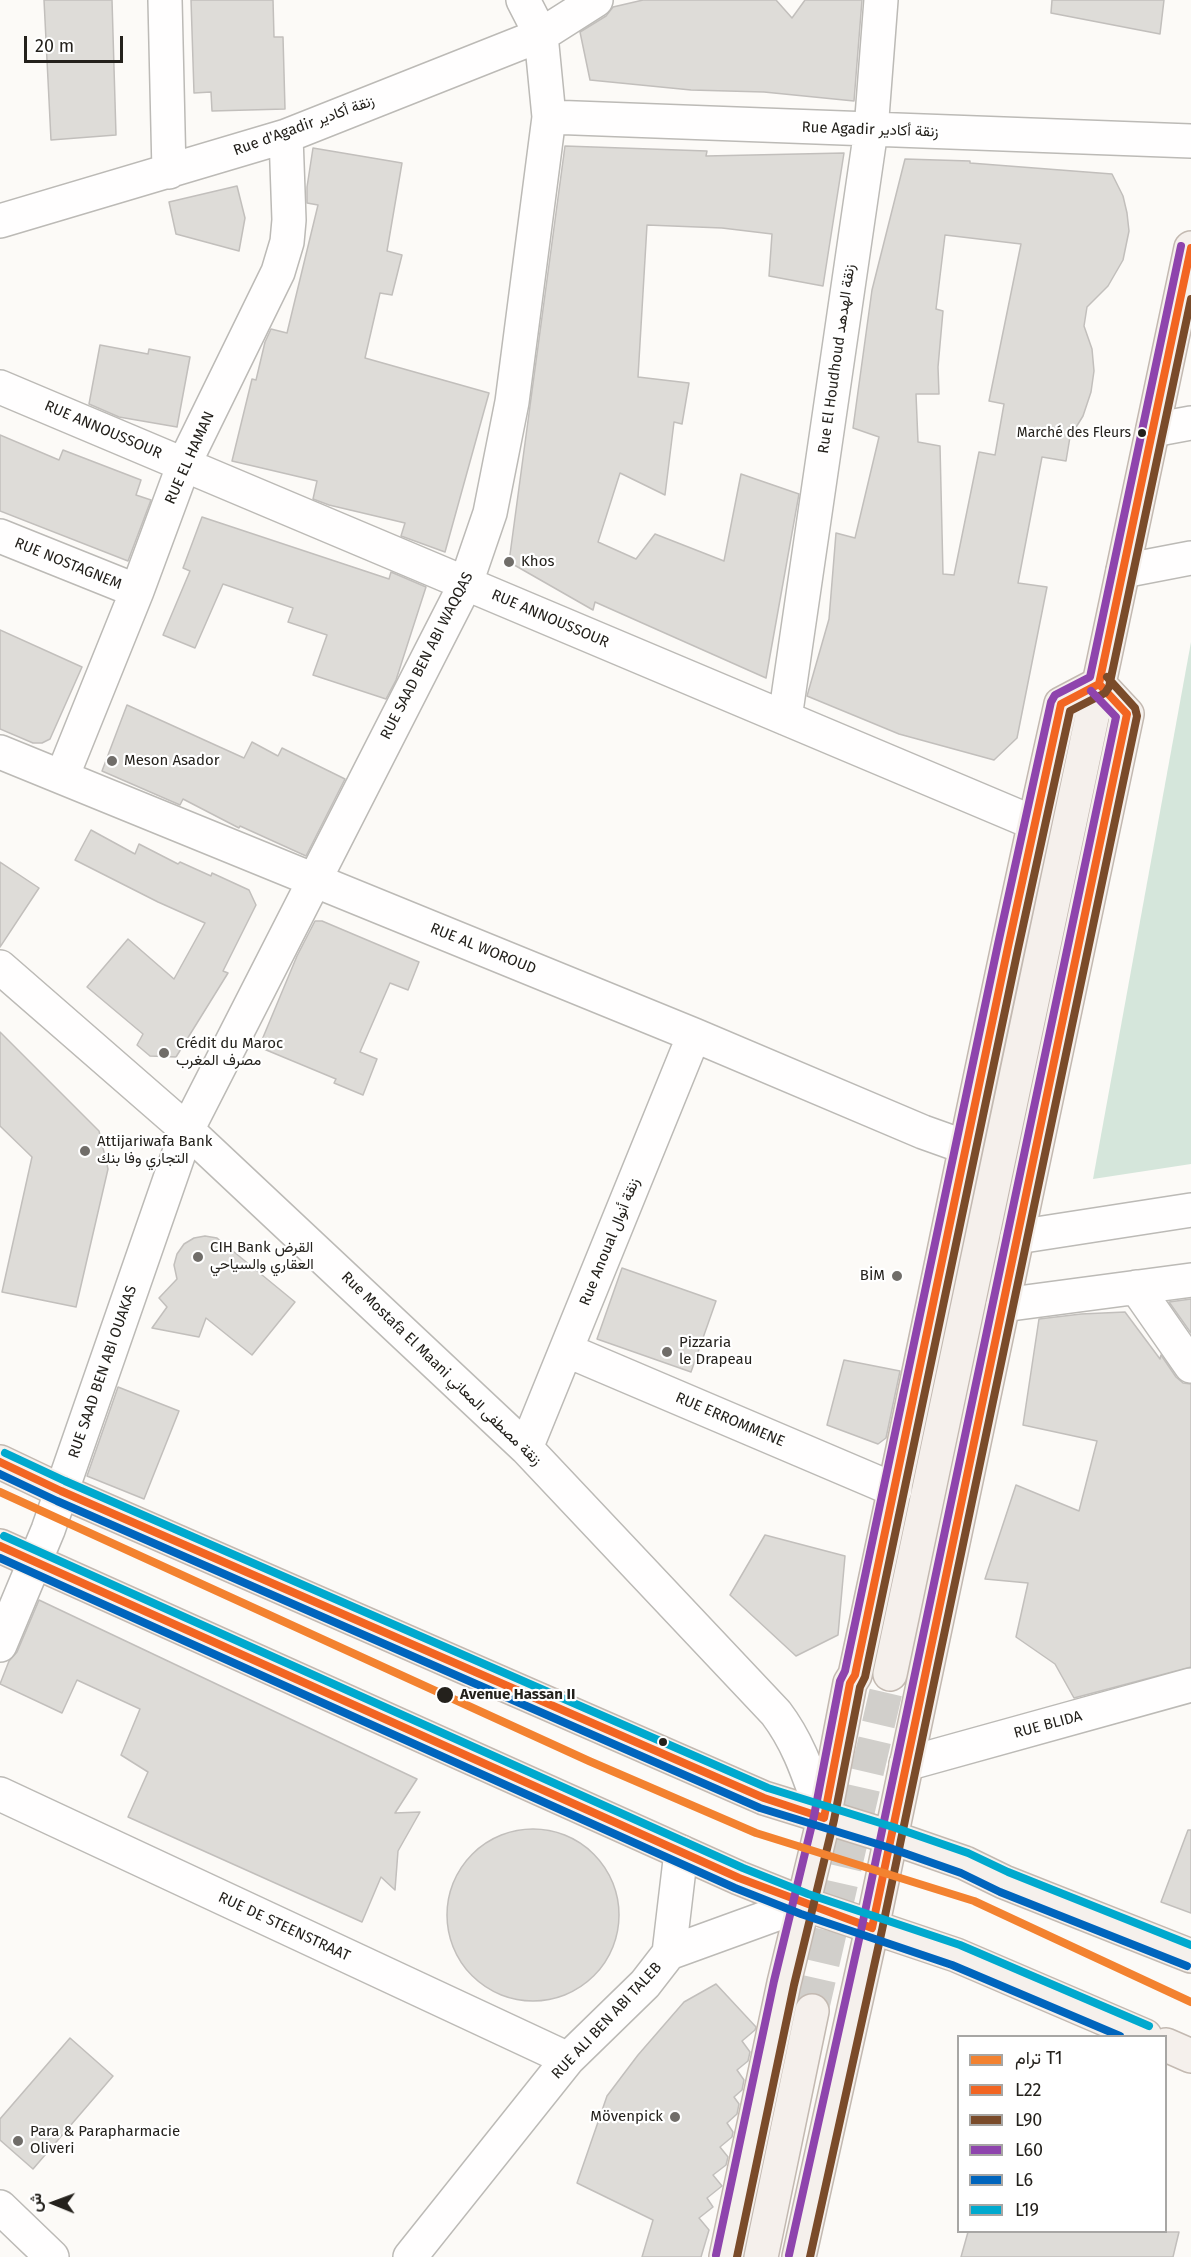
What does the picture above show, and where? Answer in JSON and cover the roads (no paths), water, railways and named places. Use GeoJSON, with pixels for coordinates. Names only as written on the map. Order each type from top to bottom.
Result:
{"type":"FeatureCollection","features":[{"type":"Feature","properties":{"kind":"main road"},"geometry":{"type":"LineString","coordinates":[[890,1674],[1191,248]]}},
{"type":"Feature","properties":{"kind":"main road"},"geometry":{"type":"LineString","coordinates":[[726,2257],[784,1983],[824,1818],[850,1683],[855,1675],[895,1490],[965,1147],[1061,704],[1099,684]]}},
{"type":"Feature","properties":{"kind":"main road"},"geometry":{"type":"LineString","coordinates":[[799,2257],[872,1928],[1127,714],[1099,684]]}},
{"type":"Feature","properties":{"kind":"main road"},"geometry":{"type":"LineString","coordinates":[[0,1462],[61,1491],[764,1798],[965,1863],[1004,1882],[1191,1956]]}},
{"type":"Feature","properties":{"kind":"main road"},"geometry":{"type":"LineString","coordinates":[[0,1546],[681,1852],[804,1904],[956,1955],[1140,2035]]}},
{"type":"Feature","properties":{"kind":"main road"},"geometry":{"type":"LineString","coordinates":[[760,2257],[812,2012]]}},
{"type":"Feature","properties":{"kind":"main road"},"geometry":{"type":"LineString","coordinates":[[1167,2045],[1191,2056]]}},
{"type":"Feature","properties":{"kind":"street"},"geometry":{"type":"LineString","coordinates":[[165,0],[169,172]]}},
{"type":"Feature","properties":{"kind":"street"},"geometry":{"type":"LineString","coordinates":[[523,0],[541,35]]}},
{"type":"Feature","properties":{"kind":"street","name":"Rue d'Agadir زنقة أكادير"},"geometry":{"type":"LineString","coordinates":[[0,221],[286,136],[541,35],[596,0]]}},
{"type":"Feature","properties":{"kind":"street","name":"Rue El Houdhoud زنقة الهدهد"},"geometry":{"type":"LineString","coordinates":[[785,717],[870,130],[881,0]]}},
{"type":"Feature","properties":{"kind":"street","name":"RUE SAAD BEN ABI WAQQAS"},"geometry":{"type":"LineString","coordinates":[[187,1130],[466,583],[490,513],[512,402],[549,117],[541,35]]}},
{"type":"Feature","properties":{"kind":"street","name":"Rue Agadir زنقة أكادير"},"geometry":{"type":"LineString","coordinates":[[549,117],[1191,141]]}},
{"type":"Feature","properties":{"kind":"street","name":"RUE EL HAMAN"},"geometry":{"type":"LineString","coordinates":[[62,777],[137,591],[184,464],[278,272],[287,242],[290,220],[286,136]]}},
{"type":"Feature","properties":{"kind":"street","name":"RUE ANNOUSSOUR"},"geometry":{"type":"LineString","coordinates":[[0,387],[1034,823]]}},
{"type":"Feature","properties":{"kind":"street"},"geometry":{"type":"LineString","coordinates":[[1153,430],[1191,423]]}},
{"type":"Feature","properties":{"kind":"street","name":"RUE NOSTAGNEM"},"geometry":{"type":"LineString","coordinates":[[0,536],[137,591]]}},
{"type":"Feature","properties":{"kind":"street"},"geometry":{"type":"LineString","coordinates":[[1123,571],[1191,558]]}},
{"type":"Feature","properties":{"kind":"street","name":"RUE AL WOROUD"},"geometry":{"type":"LineString","coordinates":[[0,752],[694,1035],[912,1128],[965,1147]]}},
{"type":"Feature","properties":{"kind":"street","name":"Rue Mostafa El Maani زنقة مصطفى المعاني"},"geometry":{"type":"LineString","coordinates":[[0,967],[187,1130],[526,1448],[776,1713],[801,1753],[824,1818]]}},
{"type":"Feature","properties":{"kind":"street","name":"Rue Anoual زنقة أنوال"},"geometry":{"type":"LineString","coordinates":[[526,1448],[694,1035]]}},
{"type":"Feature","properties":{"kind":"street","name":"RUE SAAD BEN ABI OUAKAS"},"geometry":{"type":"LineString","coordinates":[[0,1645],[35,1562],[61,1491],[187,1130]]}},
{"type":"Feature","properties":{"kind":"street"},"geometry":{"type":"LineString","coordinates":[[1017,1237],[1191,1210]]}},
{"type":"Feature","properties":{"kind":"street"},"geometry":{"type":"LineString","coordinates":[[1003,1305],[1191,1280]]}},
{"type":"Feature","properties":{"kind":"street"},"geometry":{"type":"LineString","coordinates":[[1137,1287],[1191,1366]]}},
{"type":"Feature","properties":{"kind":"street","name":"RUE ERROMMENE"},"geometry":{"type":"LineString","coordinates":[[566,1350],[895,1490]]}},
{"type":"Feature","properties":{"kind":"street","name":"RUE BLIDA"},"geometry":{"type":"LineString","coordinates":[[906,1764],[1191,1686]]}},
{"type":"Feature","properties":{"kind":"street","name":"RUE DE STEENSTRAAT"},"geometry":{"type":"LineString","coordinates":[[0,1794],[568,2059]]}},
{"type":"Feature","properties":{"kind":"street"},"geometry":{"type":"LineString","coordinates":[[669,1953],[681,1852]]}},
{"type":"Feature","properties":{"kind":"street","name":"RUE ALI BEN ABI TALEB"},"geometry":{"type":"LineString","coordinates":[[410,2257],[568,2059],[645,1984],[669,1953],[804,1904]]}},
{"type":"Feature","properties":{"kind":"street"},"geometry":{"type":"LineString","coordinates":[[0,2207],[52,2257]]}},
{"type":"Feature","properties":{"kind":"tunnel"},"geometry":{"type":"LineString","coordinates":[[812,2011],[890,1674]]}},
{"type":"Feature","properties":{"kind":"tram line","name":"T1"},"geometry":{"type":"LineString","coordinates":[[0,1492],[589,1761],[756,1833],[974,1901],[1191,2002]]}},
{"type":"Feature","properties":{"kind":"place","name":"Marché des Fleurs"},"geometry":{"type":"Point","coordinates":[1142,433]}},
{"type":"Feature","properties":{"kind":"place","name":"Khos"},"geometry":{"type":"Point","coordinates":[509,562]}},
{"type":"Feature","properties":{"kind":"place","name":"Meson Asador"},"geometry":{"type":"Point","coordinates":[112,761]}},
{"type":"Feature","properties":{"kind":"place","name":"Crédit du Maroc مصرف المغرب"},"geometry":{"type":"Point","coordinates":[164,1053]}},
{"type":"Feature","properties":{"kind":"place","name":"Attijariwafa Bank التجاري وفا بنك"},"geometry":{"type":"Point","coordinates":[85,1151]}},
{"type":"Feature","properties":{"kind":"place","name":"CIH Bank القرض العقاري والسياحي"},"geometry":{"type":"Point","coordinates":[198,1257]}},
{"type":"Feature","properties":{"kind":"place","name":"BİM"},"geometry":{"type":"Point","coordinates":[897,1276]}},
{"type":"Feature","properties":{"kind":"place","name":"Pizzaria le Drapeau"},"geometry":{"type":"Point","coordinates":[667,1352]}},
{"type":"Feature","properties":{"kind":"place","name":"Avenue Hassan II"},"geometry":{"type":"Point","coordinates":[445,1695]}},
{"type":"Feature","properties":{"kind":"place","name":"Mövenpick"},"geometry":{"type":"Point","coordinates":[675,2117]}},
{"type":"Feature","properties":{"kind":"place","name":"Para & Parapharmacie Oliveri"},"geometry":{"type":"Point","coordinates":[18,2141]}}]}
